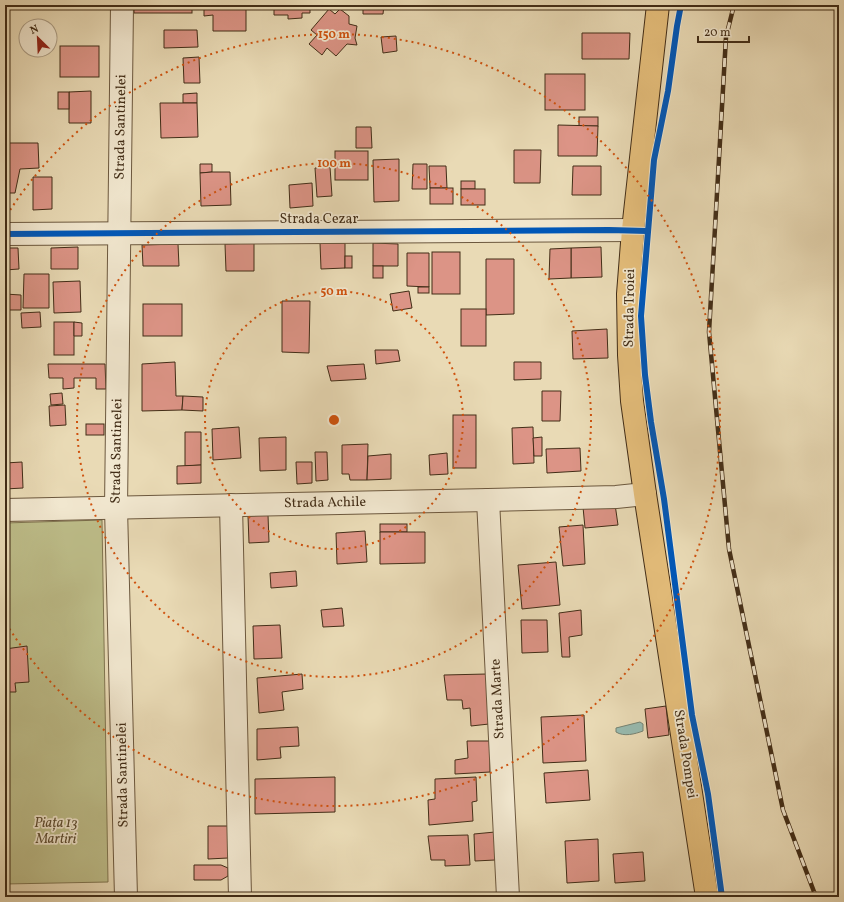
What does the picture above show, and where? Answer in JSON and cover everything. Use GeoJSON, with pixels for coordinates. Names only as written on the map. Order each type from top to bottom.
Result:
{"type":"FeatureCollection","features":[{"type":"Feature","properties":{"kind":"main road","name":"Strada Troiei"},"geometry":{"type":"LineString","coordinates":[[658,5],[633,230],[628,294],[629,355],[632,401],[645,494],[664,610]]}},
{"type":"Feature","properties":{"kind":"main road","name":"Strada Pompei"},"geometry":{"type":"LineString","coordinates":[[664,610],[707,897]]}},
{"type":"Feature","properties":{"kind":"street","name":"Strada Santinelei"},"geometry":{"type":"LineString","coordinates":[[122,5],[116,508],[126,897]]}},
{"type":"Feature","properties":{"kind":"street","name":"Strada Cezar"},"geometry":{"type":"LineString","coordinates":[[5,234],[120,232],[633,230]]}},
{"type":"Feature","properties":{"kind":"street","name":"Strada Achile"},"geometry":{"type":"LineString","coordinates":[[5,510],[616,497],[645,494]]}},
{"type":"Feature","properties":{"kind":"street","name":"Strada Marte"},"geometry":{"type":"LineString","coordinates":[[488,500],[508,897]]}},
{"type":"Feature","properties":{"kind":"street"},"geometry":{"type":"LineString","coordinates":[[231,505],[240,897]]}},
{"type":"Feature","properties":{"kind":"green space","name":"Piața 13 Martiri"},"geometry":{"type":"Polygon","coordinates":[[[102,520],[108,882],[5,884],[5,523],[102,520]]]}},
{"type":"Feature","properties":{"kind":"water"},"geometry":{"type":"Polygon","coordinates":[[[640,722],[643,724],[643,731],[626,735],[616,732],[616,728],[640,722]]]}},
{"type":"Feature","properties":{"kind":"building"},"geometry":{"type":"Polygon","coordinates":[[[134,5],[192,5],[192,13],[134,13],[134,5]]]}},
{"type":"Feature","properties":{"kind":"building"},"geometry":{"type":"Polygon","coordinates":[[[204,5],[246,5],[246,31],[213,31],[213,15],[204,16],[204,5]]]}},
{"type":"Feature","properties":{"kind":"building"},"geometry":{"type":"Polygon","coordinates":[[[274,5],[310,5],[310,13],[302,13],[302,18],[288,19],[288,15],[274,15],[274,5]]]}},
{"type":"Feature","properties":{"kind":"building"},"geometry":{"type":"Polygon","coordinates":[[[363,5],[384,5],[383,14],[363,14],[363,5]]]}},
{"type":"Feature","properties":{"kind":"building"},"geometry":{"type":"Polygon","coordinates":[[[329,9],[335,14],[340,9],[349,16],[349,24],[357,26],[355,38],[357,45],[347,44],[336,56],[327,48],[322,55],[309,44],[317,35],[311,30],[329,9]]]}},
{"type":"Feature","properties":{"kind":"building"},"geometry":{"type":"Polygon","coordinates":[[[164,30],[197,30],[198,47],[164,48],[164,30]]]}},
{"type":"Feature","properties":{"kind":"building"},"geometry":{"type":"Polygon","coordinates":[[[582,33],[630,33],[629,59],[582,59],[582,33]]]}},
{"type":"Feature","properties":{"kind":"building"},"geometry":{"type":"Polygon","coordinates":[[[396,36],[397,51],[383,53],[381,37],[396,36]]]}},
{"type":"Feature","properties":{"kind":"building"},"geometry":{"type":"Polygon","coordinates":[[[60,46],[99,46],[99,77],[60,77],[60,46]]]}},
{"type":"Feature","properties":{"kind":"building"},"geometry":{"type":"Polygon","coordinates":[[[199,57],[200,83],[184,83],[183,58],[199,57]]]}},
{"type":"Feature","properties":{"kind":"building"},"geometry":{"type":"Polygon","coordinates":[[[545,74],[585,74],[585,110],[545,110],[545,74]]]}},
{"type":"Feature","properties":{"kind":"building"},"geometry":{"type":"Polygon","coordinates":[[[91,91],[91,123],[69,123],[69,92],[91,91]]]}},
{"type":"Feature","properties":{"kind":"building"},"geometry":{"type":"Polygon","coordinates":[[[58,92],[69,92],[69,109],[58,109],[58,92]]]}},
{"type":"Feature","properties":{"kind":"building"},"geometry":{"type":"Polygon","coordinates":[[[197,93],[197,103],[183,103],[183,94],[197,93]]]}},
{"type":"Feature","properties":{"kind":"building"},"geometry":{"type":"Polygon","coordinates":[[[160,103],[197,103],[198,137],[161,138],[160,103]]]}},
{"type":"Feature","properties":{"kind":"building"},"geometry":{"type":"Polygon","coordinates":[[[579,117],[598,117],[598,126],[579,126],[579,117]]]}},
{"type":"Feature","properties":{"kind":"building"},"geometry":{"type":"Polygon","coordinates":[[[558,125],[598,126],[597,156],[558,156],[558,125]]]}},
{"type":"Feature","properties":{"kind":"building"},"geometry":{"type":"Polygon","coordinates":[[[356,127],[371,127],[372,148],[356,148],[356,127]]]}},
{"type":"Feature","properties":{"kind":"building"},"geometry":{"type":"Polygon","coordinates":[[[5,143],[38,143],[39,168],[20,169],[15,193],[5,193],[5,143]]]}},
{"type":"Feature","properties":{"kind":"building"},"geometry":{"type":"Polygon","coordinates":[[[514,150],[541,150],[540,183],[514,183],[514,150]]]}},
{"type":"Feature","properties":{"kind":"building"},"geometry":{"type":"Polygon","coordinates":[[[335,151],[368,151],[368,180],[335,180],[335,151]]]}},
{"type":"Feature","properties":{"kind":"building"},"geometry":{"type":"Polygon","coordinates":[[[399,159],[399,201],[374,202],[373,160],[399,159]]]}},
{"type":"Feature","properties":{"kind":"building"},"geometry":{"type":"Polygon","coordinates":[[[200,164],[212,164],[212,172],[200,173],[200,164]]]}},
{"type":"Feature","properties":{"kind":"building"},"geometry":{"type":"Polygon","coordinates":[[[413,164],[427,164],[427,189],[412,189],[413,164]]]}},
{"type":"Feature","properties":{"kind":"building"},"geometry":{"type":"Polygon","coordinates":[[[429,166],[446,166],[447,188],[430,188],[429,166]]]}},
{"type":"Feature","properties":{"kind":"building"},"geometry":{"type":"Polygon","coordinates":[[[573,166],[601,166],[601,195],[572,195],[573,166]]]}},
{"type":"Feature","properties":{"kind":"building"},"geometry":{"type":"Polygon","coordinates":[[[330,167],[332,196],[317,197],[315,168],[330,167]]]}},
{"type":"Feature","properties":{"kind":"building"},"geometry":{"type":"Polygon","coordinates":[[[230,172],[231,205],[201,206],[200,173],[230,172]]]}},
{"type":"Feature","properties":{"kind":"building"},"geometry":{"type":"Polygon","coordinates":[[[33,177],[52,177],[52,209],[33,210],[33,177]]]}},
{"type":"Feature","properties":{"kind":"building"},"geometry":{"type":"Polygon","coordinates":[[[461,181],[475,181],[475,189],[461,189],[461,181]]]}},
{"type":"Feature","properties":{"kind":"building"},"geometry":{"type":"Polygon","coordinates":[[[312,183],[313,206],[290,208],[289,185],[312,183]]]}},
{"type":"Feature","properties":{"kind":"building"},"geometry":{"type":"Polygon","coordinates":[[[430,188],[453,188],[453,204],[430,204],[430,188]]]}},
{"type":"Feature","properties":{"kind":"building"},"geometry":{"type":"Polygon","coordinates":[[[461,189],[485,189],[485,205],[461,205],[461,189]]]}},
{"type":"Feature","properties":{"kind":"building"},"geometry":{"type":"Polygon","coordinates":[[[254,243],[254,271],[226,271],[225,244],[254,243]]]}},
{"type":"Feature","properties":{"kind":"building"},"geometry":{"type":"Polygon","coordinates":[[[320,243],[345,243],[345,268],[321,269],[320,243]]]}},
{"type":"Feature","properties":{"kind":"building"},"geometry":{"type":"Polygon","coordinates":[[[373,243],[398,244],[398,266],[373,266],[373,243]]]}},
{"type":"Feature","properties":{"kind":"building"},"geometry":{"type":"Polygon","coordinates":[[[178,244],[179,266],[143,266],[142,245],[178,244]]]}},
{"type":"Feature","properties":{"kind":"building"},"geometry":{"type":"Polygon","coordinates":[[[78,247],[78,269],[51,269],[51,248],[78,247]]]}},
{"type":"Feature","properties":{"kind":"building"},"geometry":{"type":"Polygon","coordinates":[[[601,247],[602,277],[571,278],[571,248],[601,247]]]}},
{"type":"Feature","properties":{"kind":"building"},"geometry":{"type":"Polygon","coordinates":[[[5,248],[18,248],[19,269],[5,270],[5,248]]]}},
{"type":"Feature","properties":{"kind":"building"},"geometry":{"type":"Polygon","coordinates":[[[571,248],[571,278],[549,279],[550,249],[571,248]]]}},
{"type":"Feature","properties":{"kind":"building"},"geometry":{"type":"Polygon","coordinates":[[[432,252],[460,252],[460,294],[432,294],[432,252]]]}},
{"type":"Feature","properties":{"kind":"building"},"geometry":{"type":"Polygon","coordinates":[[[407,253],[429,253],[429,287],[407,286],[407,253]]]}},
{"type":"Feature","properties":{"kind":"building"},"geometry":{"type":"Polygon","coordinates":[[[345,256],[352,256],[352,268],[345,268],[345,256]]]}},
{"type":"Feature","properties":{"kind":"building"},"geometry":{"type":"Polygon","coordinates":[[[486,259],[514,259],[514,314],[486,315],[486,259]]]}},
{"type":"Feature","properties":{"kind":"building"},"geometry":{"type":"Polygon","coordinates":[[[373,266],[383,266],[383,278],[373,278],[373,266]]]}},
{"type":"Feature","properties":{"kind":"building"},"geometry":{"type":"Polygon","coordinates":[[[24,274],[49,274],[49,308],[23,308],[24,274]]]}},
{"type":"Feature","properties":{"kind":"building"},"geometry":{"type":"Polygon","coordinates":[[[80,281],[81,312],[54,313],[53,282],[80,281]]]}},
{"type":"Feature","properties":{"kind":"building"},"geometry":{"type":"Polygon","coordinates":[[[418,287],[429,287],[429,293],[418,293],[418,287]]]}},
{"type":"Feature","properties":{"kind":"building"},"geometry":{"type":"Polygon","coordinates":[[[409,291],[412,308],[393,311],[390,294],[409,291]]]}},
{"type":"Feature","properties":{"kind":"building"},"geometry":{"type":"Polygon","coordinates":[[[5,294],[21,295],[21,310],[5,310],[5,294]]]}},
{"type":"Feature","properties":{"kind":"building"},"geometry":{"type":"Polygon","coordinates":[[[282,301],[310,301],[309,353],[282,352],[282,301]]]}},
{"type":"Feature","properties":{"kind":"building"},"geometry":{"type":"Polygon","coordinates":[[[143,304],[182,304],[182,336],[143,336],[143,304]]]}},
{"type":"Feature","properties":{"kind":"building"},"geometry":{"type":"Polygon","coordinates":[[[461,309],[486,309],[486,346],[461,346],[461,309]]]}},
{"type":"Feature","properties":{"kind":"building"},"geometry":{"type":"Polygon","coordinates":[[[40,312],[41,327],[22,328],[21,313],[40,312]]]}},
{"type":"Feature","properties":{"kind":"building"},"geometry":{"type":"Polygon","coordinates":[[[54,322],[74,322],[74,355],[54,355],[54,322]]]}},
{"type":"Feature","properties":{"kind":"building"},"geometry":{"type":"Polygon","coordinates":[[[74,322],[82,323],[82,336],[74,336],[74,322]]]}},
{"type":"Feature","properties":{"kind":"building"},"geometry":{"type":"Polygon","coordinates":[[[607,329],[608,358],[573,359],[572,331],[607,329]]]}},
{"type":"Feature","properties":{"kind":"building"},"geometry":{"type":"Polygon","coordinates":[[[375,350],[398,350],[400,361],[376,364],[375,350]]]}},
{"type":"Feature","properties":{"kind":"building"},"geometry":{"type":"Polygon","coordinates":[[[175,362],[176,396],[183,396],[182,410],[142,411],[142,364],[175,362]]]}},
{"type":"Feature","properties":{"kind":"building"},"geometry":{"type":"Polygon","coordinates":[[[514,362],[541,362],[541,379],[514,380],[514,362]]]}},
{"type":"Feature","properties":{"kind":"building"},"geometry":{"type":"Polygon","coordinates":[[[48,364],[105,364],[106,389],[96,389],[96,378],[74,378],[74,388],[63,389],[63,378],[49,378],[48,364]]]}},
{"type":"Feature","properties":{"kind":"building"},"geometry":{"type":"Polygon","coordinates":[[[364,364],[366,379],[331,381],[327,366],[364,364]]]}},
{"type":"Feature","properties":{"kind":"building"},"geometry":{"type":"Polygon","coordinates":[[[542,391],[561,391],[560,421],[542,421],[542,391]]]}},
{"type":"Feature","properties":{"kind":"building"},"geometry":{"type":"Polygon","coordinates":[[[62,393],[63,404],[51,405],[50,394],[62,393]]]}},
{"type":"Feature","properties":{"kind":"building"},"geometry":{"type":"Polygon","coordinates":[[[183,396],[203,397],[203,411],[182,410],[183,396]]]}},
{"type":"Feature","properties":{"kind":"building"},"geometry":{"type":"Polygon","coordinates":[[[65,405],[66,425],[50,426],[49,406],[65,405]]]}},
{"type":"Feature","properties":{"kind":"building"},"geometry":{"type":"Polygon","coordinates":[[[453,415],[476,415],[476,468],[453,468],[453,415]]]}},
{"type":"Feature","properties":{"kind":"building"},"geometry":{"type":"Polygon","coordinates":[[[86,424],[104,424],[104,435],[86,435],[86,424]]]}},
{"type":"Feature","properties":{"kind":"building"},"geometry":{"type":"Polygon","coordinates":[[[239,427],[241,458],[213,460],[212,429],[239,427]]]}},
{"type":"Feature","properties":{"kind":"building"},"geometry":{"type":"Polygon","coordinates":[[[533,427],[534,463],[513,464],[512,428],[533,427]]]}},
{"type":"Feature","properties":{"kind":"building"},"geometry":{"type":"Polygon","coordinates":[[[185,432],[201,432],[201,465],[185,466],[185,432]]]}},
{"type":"Feature","properties":{"kind":"building"},"geometry":{"type":"Polygon","coordinates":[[[286,437],[286,470],[260,471],[259,438],[286,437]]]}},
{"type":"Feature","properties":{"kind":"building"},"geometry":{"type":"Polygon","coordinates":[[[542,437],[542,456],[534,456],[533,438],[542,437]]]}},
{"type":"Feature","properties":{"kind":"building"},"geometry":{"type":"Polygon","coordinates":[[[368,444],[367,480],[350,480],[349,474],[342,474],[342,445],[368,444]]]}},
{"type":"Feature","properties":{"kind":"building"},"geometry":{"type":"Polygon","coordinates":[[[580,448],[581,471],[547,473],[546,449],[580,448]]]}},
{"type":"Feature","properties":{"kind":"building"},"geometry":{"type":"Polygon","coordinates":[[[315,452],[327,452],[328,480],[316,481],[315,452]]]}},
{"type":"Feature","properties":{"kind":"building"},"geometry":{"type":"Polygon","coordinates":[[[447,453],[448,474],[430,475],[429,455],[447,453]]]}},
{"type":"Feature","properties":{"kind":"building"},"geometry":{"type":"Polygon","coordinates":[[[391,454],[391,479],[367,480],[368,456],[391,454]]]}},
{"type":"Feature","properties":{"kind":"building"},"geometry":{"type":"Polygon","coordinates":[[[22,462],[23,488],[5,489],[5,463],[22,462]]]}},
{"type":"Feature","properties":{"kind":"building"},"geometry":{"type":"Polygon","coordinates":[[[296,462],[312,462],[312,483],[297,484],[296,462]]]}},
{"type":"Feature","properties":{"kind":"building"},"geometry":{"type":"Polygon","coordinates":[[[201,465],[201,483],[177,484],[177,466],[201,465]]]}},
{"type":"Feature","properties":{"kind":"building"},"geometry":{"type":"Polygon","coordinates":[[[615,504],[618,525],[585,528],[583,507],[615,504]]]}},
{"type":"Feature","properties":{"kind":"building"},"geometry":{"type":"Polygon","coordinates":[[[268,515],[269,542],[249,543],[248,516],[268,515]]]}},
{"type":"Feature","properties":{"kind":"building"},"geometry":{"type":"Polygon","coordinates":[[[380,524],[407,524],[407,532],[380,532],[380,524]]]}},
{"type":"Feature","properties":{"kind":"building"},"geometry":{"type":"Polygon","coordinates":[[[583,525],[585,564],[563,566],[559,527],[583,525]]]}},
{"type":"Feature","properties":{"kind":"building"},"geometry":{"type":"Polygon","coordinates":[[[365,531],[367,562],[337,564],[336,533],[365,531]]]}},
{"type":"Feature","properties":{"kind":"building"},"geometry":{"type":"Polygon","coordinates":[[[380,532],[425,532],[425,563],[380,564],[380,532]]]}},
{"type":"Feature","properties":{"kind":"building"},"geometry":{"type":"Polygon","coordinates":[[[556,562],[560,605],[522,609],[518,565],[556,562]]]}},
{"type":"Feature","properties":{"kind":"building"},"geometry":{"type":"Polygon","coordinates":[[[296,571],[297,586],[271,588],[270,573],[296,571]]]}},
{"type":"Feature","properties":{"kind":"building"},"geometry":{"type":"Polygon","coordinates":[[[342,608],[344,626],[323,627],[321,610],[342,608]]]}},
{"type":"Feature","properties":{"kind":"building"},"geometry":{"type":"Polygon","coordinates":[[[581,610],[582,635],[569,637],[570,657],[562,657],[559,613],[581,610]]]}},
{"type":"Feature","properties":{"kind":"building"},"geometry":{"type":"Polygon","coordinates":[[[521,620],[547,620],[548,652],[522,653],[521,620]]]}},
{"type":"Feature","properties":{"kind":"building"},"geometry":{"type":"Polygon","coordinates":[[[280,625],[282,658],[254,659],[253,626],[280,625]]]}},
{"type":"Feature","properties":{"kind":"building"},"geometry":{"type":"Polygon","coordinates":[[[27,646],[29,682],[15,683],[16,692],[5,692],[5,649],[27,646]]]}},
{"type":"Feature","properties":{"kind":"building"},"geometry":{"type":"Polygon","coordinates":[[[302,674],[303,689],[282,692],[284,710],[259,713],[257,678],[302,674]]]}},
{"type":"Feature","properties":{"kind":"building"},"geometry":{"type":"Polygon","coordinates":[[[487,674],[489,724],[471,726],[470,708],[463,709],[462,700],[447,700],[444,675],[487,674]]]}},
{"type":"Feature","properties":{"kind":"building"},"geometry":{"type":"Polygon","coordinates":[[[666,706],[669,735],[648,738],[645,709],[666,706]]]}},
{"type":"Feature","properties":{"kind":"building"},"geometry":{"type":"Polygon","coordinates":[[[584,715],[586,761],[543,763],[541,717],[584,715]]]}},
{"type":"Feature","properties":{"kind":"building"},"geometry":{"type":"Polygon","coordinates":[[[298,727],[299,746],[280,747],[281,758],[257,760],[257,729],[298,727]]]}},
{"type":"Feature","properties":{"kind":"building"},"geometry":{"type":"Polygon","coordinates":[[[467,741],[490,741],[490,772],[455,774],[455,760],[468,758],[467,741]]]}},
{"type":"Feature","properties":{"kind":"building"},"geometry":{"type":"Polygon","coordinates":[[[588,770],[590,800],[546,803],[544,773],[588,770]]]}},
{"type":"Feature","properties":{"kind":"building"},"geometry":{"type":"Polygon","coordinates":[[[335,777],[335,812],[255,814],[255,779],[335,777]]]}},
{"type":"Feature","properties":{"kind":"building"},"geometry":{"type":"Polygon","coordinates":[[[476,777],[477,801],[472,802],[473,821],[429,825],[428,800],[435,799],[435,779],[476,777]]]}},
{"type":"Feature","properties":{"kind":"building"},"geometry":{"type":"Polygon","coordinates":[[[208,826],[228,826],[228,858],[208,859],[208,826]]]}},
{"type":"Feature","properties":{"kind":"building"},"geometry":{"type":"Polygon","coordinates":[[[495,832],[495,860],[475,861],[474,834],[495,832]]]}},
{"type":"Feature","properties":{"kind":"building"},"geometry":{"type":"Polygon","coordinates":[[[468,835],[470,865],[445,866],[445,860],[431,860],[428,836],[468,835]]]}},
{"type":"Feature","properties":{"kind":"building"},"geometry":{"type":"Polygon","coordinates":[[[598,839],[599,881],[567,883],[565,841],[598,839]]]}},
{"type":"Feature","properties":{"kind":"building"},"geometry":{"type":"Polygon","coordinates":[[[643,852],[645,881],[615,883],[613,854],[643,852]]]}},
{"type":"Feature","properties":{"kind":"building"},"geometry":{"type":"Polygon","coordinates":[[[194,865],[221,865],[228,868],[228,876],[221,880],[194,880],[194,865]]]}},
{"type":"Feature","properties":{"kind":"railway"},"geometry":{"type":"LineString","coordinates":[[734,5],[726,37],[709,332],[729,549],[783,810],[816,897]]}},
{"type":"Feature","properties":{"kind":"cycle path"},"geometry":{"type":"LineString","coordinates":[[681,5],[668,91],[654,160],[641,316],[645,375],[651,422],[664,499],[692,715],[708,794],[722,897]]}},
{"type":"Feature","properties":{"kind":"cycle path"},"geometry":{"type":"LineString","coordinates":[[5,234],[647,231]]}}]}
